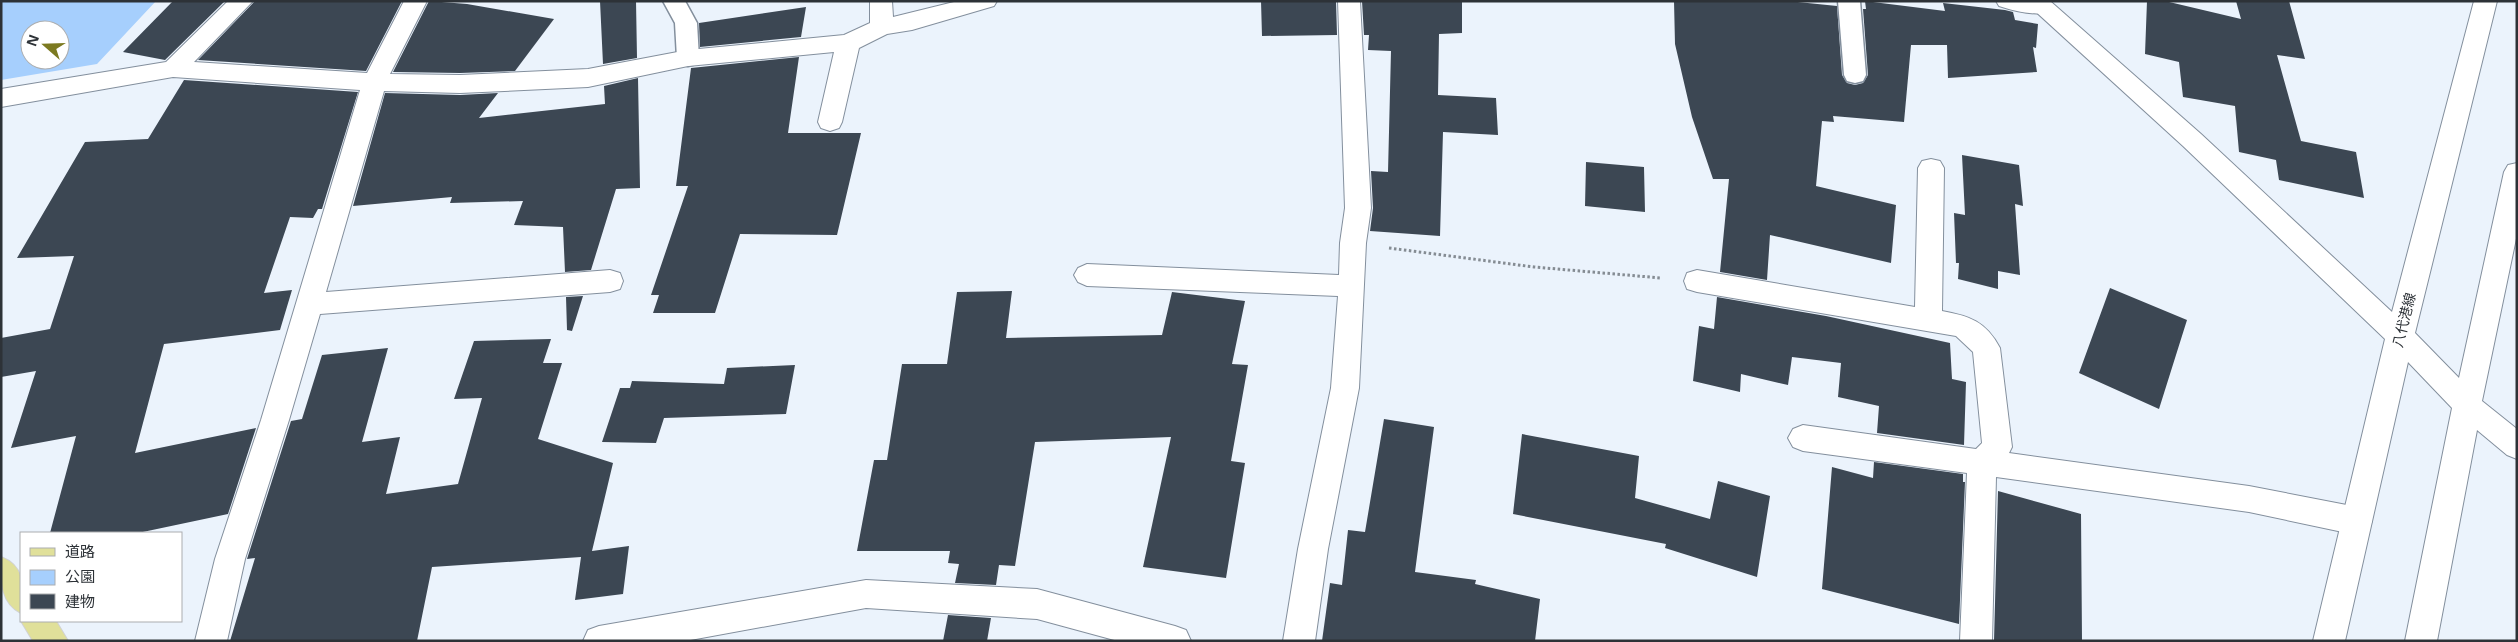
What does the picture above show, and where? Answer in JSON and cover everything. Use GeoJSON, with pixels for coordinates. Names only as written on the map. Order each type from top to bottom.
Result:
{"type":"FeatureCollection","features":[{"type":"Feature","properties":{"kind":"main road"},"geometry":{"type":"LineString","coordinates":[[1,571],[20,597]]}},
{"type":"Feature","properties":{"kind":"main road"},"geometry":{"type":"LineString","coordinates":[[39,622],[52,641]]}},
{"type":"Feature","properties":{"kind":"street"},"geometry":{"type":"LineString","coordinates":[[174,68],[242,1]]}},
{"type":"Feature","properties":{"kind":"street"},"geometry":{"type":"LineString","coordinates":[[211,641],[230,559],[309,304],[374,82],[416,1]]}},
{"type":"Feature","properties":{"kind":"street"},"geometry":{"type":"LineString","coordinates":[[881,1],[882,27]]}},
{"type":"Feature","properties":{"kind":"street"},"geometry":{"type":"LineString","coordinates":[[1,98],[174,68],[374,82],[460,84],[588,78],[688,58],[848,43],[882,27],[912,22],[959,6],[986,1]]}},
{"type":"Feature","properties":{"kind":"street"},"geometry":{"type":"LineString","coordinates":[[1299,641],[1313,550],[1345,388],[1353,243],[1358,208],[1349,1]]}},
{"type":"Feature","properties":{"kind":"street"},"geometry":{"type":"LineString","coordinates":[[2007,1],[2038,4],[2192,140],[2400,336],[2468,405],[2517,446]]}},
{"type":"Feature","properties":{"kind":"street","name":"八代港線"},"geometry":{"type":"LineString","coordinates":[[2329,641],[2400,336],[2486,1]]}},
{"type":"Feature","properties":{"kind":"street"},"geometry":{"type":"LineString","coordinates":[[830,122],[848,43]]}},
{"type":"Feature","properties":{"kind":"street"},"geometry":{"type":"LineString","coordinates":[[1928,320],[1931,168]]}},
{"type":"Feature","properties":{"kind":"street"},"geometry":{"type":"LineString","coordinates":[[2421,641],[2517,172]]}},
{"type":"Feature","properties":{"kind":"street"},"geometry":{"type":"LineString","coordinates":[[1087,275],[1352,286]]}},
{"type":"Feature","properties":{"kind":"street"},"geometry":{"type":"LineString","coordinates":[[1697,281],[1964,326],[1986,348],[1998,447],[1982,463],[1976,641]]}},
{"type":"Feature","properties":{"kind":"street"},"geometry":{"type":"LineString","coordinates":[[309,304],[610,282]]}},
{"type":"Feature","properties":{"kind":"street"},"geometry":{"type":"LineString","coordinates":[[1802,438],[2249,499],[2357,521]]}},
{"type":"Feature","properties":{"kind":"street"},"geometry":{"type":"LineString","coordinates":[[600,641],[866,594],[1037,604],[1175,641]]}},
{"type":"Feature","properties":{"kind":"lane"},"geometry":{"type":"LineString","coordinates":[[674,1],[686,23],[688,58]]}},
{"type":"Feature","properties":{"kind":"lane"},"geometry":{"type":"LineString","coordinates":[[1849,1],[1855,75]]}},
{"type":"Feature","properties":{"kind":"path"},"geometry":{"type":"LineString","coordinates":[[1353,243],[1534,267],[1697,281]]}},
{"type":"Feature","properties":{"kind":"green space"},"geometry":{"type":"Polygon","coordinates":[[[1,1],[156,1],[97,64],[70,68],[70,20],[20,20],[20,70],[61,70],[1,80],[1,1]]]}},
{"type":"Feature","properties":{"kind":"building"},"geometry":{"type":"Polygon","coordinates":[[[173,1],[225,1],[165,60],[123,52],[173,1]]]}},
{"type":"Feature","properties":{"kind":"building"},"geometry":{"type":"Polygon","coordinates":[[[255,1],[402,1],[366,71],[198,60],[255,1]]]}},
{"type":"Feature","properties":{"kind":"building"},"geometry":{"type":"Polygon","coordinates":[[[429,1],[467,4],[554,19],[515,71],[460,73],[393,72],[429,1]]]}},
{"type":"Feature","properties":{"kind":"building"},"geometry":{"type":"Polygon","coordinates":[[[600,1],[636,1],[637,58],[603,64],[600,1]]]}},
{"type":"Feature","properties":{"kind":"building"},"geometry":{"type":"Polygon","coordinates":[[[1261,1],[1336,1],[1337,35],[1262,36],[1261,1]]]}},
{"type":"Feature","properties":{"kind":"building"},"geometry":{"type":"Polygon","coordinates":[[[1362,1],[1462,1],[1462,33],[1439,34],[1438,95],[1496,98],[1498,135],[1443,132],[1440,236],[1370,231],[1373,208],[1371,171],[1388,172],[1391,51],[1368,50],[1369,35],[1364,35],[1362,1]]]}},
{"type":"Feature","properties":{"kind":"building"},"geometry":{"type":"Polygon","coordinates":[[[1674,1],[1788,1],[1837,6],[1842,75],[1847,83],[1855,85],[1863,83],[1868,75],[1863,9],[1866,9],[1865,1],[1945,11],[1943,3],[2005,10],[2013,12],[2015,20],[2038,24],[2036,48],[2033,47],[2037,72],[1948,78],[1947,45],[1911,45],[1904,122],[1833,116],[1834,122],[1822,121],[1816,186],[1896,205],[1891,263],[1770,235],[1767,280],[1720,272],[1729,179],[1713,179],[1692,117],[1675,44],[1674,1]]]}},
{"type":"Feature","properties":{"kind":"building"},"geometry":{"type":"Polygon","coordinates":[[[2147,1],[2165,1],[2241,19],[2236,1],[2289,1],[2305,59],[2277,55],[2301,141],[2356,152],[2364,198],[2279,180],[2276,160],[2239,152],[2235,106],[2183,97],[2179,62],[2145,54],[2147,1]]]}},
{"type":"Feature","properties":{"kind":"building"},"geometry":{"type":"Polygon","coordinates":[[[806,7],[801,37],[700,47],[699,23],[806,7]]]}},
{"type":"Feature","properties":{"kind":"building"},"geometry":{"type":"Polygon","coordinates":[[[799,57],[788,133],[861,133],[837,235],[740,234],[715,313],[653,313],[659,295],[651,295],[688,186],[676,186],[691,68],[799,57]]]}},
{"type":"Feature","properties":{"kind":"building"},"geometry":{"type":"Polygon","coordinates":[[[638,78],[640,188],[616,189],[591,270],[565,272],[563,227],[514,225],[523,201],[450,203],[452,197],[353,206],[385,93],[460,95],[498,93],[479,118],[605,104],[604,86],[638,78]]]}},
{"type":"Feature","properties":{"kind":"building"},"geometry":{"type":"Polygon","coordinates":[[[184,80],[358,92],[322,209],[318,209],[313,218],[290,217],[264,293],[292,290],[280,330],[164,344],[135,453],[256,428],[228,514],[143,532],[50,532],[76,436],[11,448],[36,371],[1,377],[1,338],[50,329],[74,256],[17,258],[85,142],[148,139],[184,80]]]}},
{"type":"Feature","properties":{"kind":"building"},"geometry":{"type":"Polygon","coordinates":[[[1962,155],[2019,165],[2023,206],[2015,204],[2020,275],[1998,271],[1998,289],[1958,279],[1959,263],[1956,263],[1954,213],[1965,215],[1962,155]]]}},
{"type":"Feature","properties":{"kind":"building"},"geometry":{"type":"Polygon","coordinates":[[[1586,162],[1644,167],[1645,212],[1585,206],[1586,162]]]}},
{"type":"Feature","properties":{"kind":"building"},"geometry":{"type":"Polygon","coordinates":[[[2110,288],[2187,320],[2159,409],[2079,373],[2110,288]]]}},
{"type":"Feature","properties":{"kind":"building"},"geometry":{"type":"Polygon","coordinates":[[[1012,291],[1006,338],[1162,335],[1172,292],[1245,301],[1232,364],[1248,365],[1231,461],[1245,463],[1226,578],[1143,567],[1171,437],[1035,442],[1015,566],[999,565],[996,585],[955,583],[959,564],[948,563],[950,551],[857,551],[874,460],[887,460],[902,364],[947,364],[957,292],[1012,291]]]}},
{"type":"Feature","properties":{"kind":"building"},"geometry":{"type":"Polygon","coordinates":[[[583,296],[572,331],[567,330],[566,297],[583,296]]]}},
{"type":"Feature","properties":{"kind":"building"},"geometry":{"type":"Polygon","coordinates":[[[1717,297],[1826,316],[1950,343],[1952,379],[1966,382],[1964,445],[1877,433],[1879,406],[1838,397],[1841,363],[1792,357],[1788,385],[1741,374],[1740,392],[1693,381],[1699,326],[1714,329],[1717,297]]]}},
{"type":"Feature","properties":{"kind":"building"},"geometry":{"type":"Polygon","coordinates":[[[551,339],[543,363],[562,363],[538,439],[613,463],[592,551],[629,546],[623,594],[575,600],[581,557],[432,567],[417,641],[230,641],[255,558],[247,559],[291,421],[302,419],[322,355],[388,348],[362,442],[400,437],[386,494],[458,484],[482,398],[454,399],[474,341],[551,339]]]}},
{"type":"Feature","properties":{"kind":"building"},"geometry":{"type":"Polygon","coordinates":[[[795,365],[786,414],[664,418],[656,443],[602,442],[620,388],[630,388],[632,381],[724,384],[727,368],[795,365]]]}},
{"type":"Feature","properties":{"kind":"building"},"geometry":{"type":"Polygon","coordinates":[[[1384,419],[1434,427],[1415,572],[1476,580],[1475,584],[1540,599],[1535,641],[1322,641],[1330,583],[1342,585],[1348,530],[1365,532],[1384,419]]]}},
{"type":"Feature","properties":{"kind":"building"},"geometry":{"type":"Polygon","coordinates":[[[1522,434],[1639,456],[1635,498],[1710,519],[1718,481],[1770,496],[1757,577],[1665,548],[1666,544],[1513,514],[1522,434]]]}},
{"type":"Feature","properties":{"kind":"building"},"geometry":{"type":"Polygon","coordinates":[[[1874,462],[1963,474],[1963,482],[1965,482],[1959,624],[1822,589],[1832,467],[1873,478],[1874,462]]]}},
{"type":"Feature","properties":{"kind":"building"},"geometry":{"type":"Polygon","coordinates":[[[1998,491],[2081,514],[2082,641],[1994,641],[1998,491]]]}},
{"type":"Feature","properties":{"kind":"building"},"geometry":{"type":"Polygon","coordinates":[[[948,615],[991,618],[987,641],[943,641],[948,615]]]}}]}
